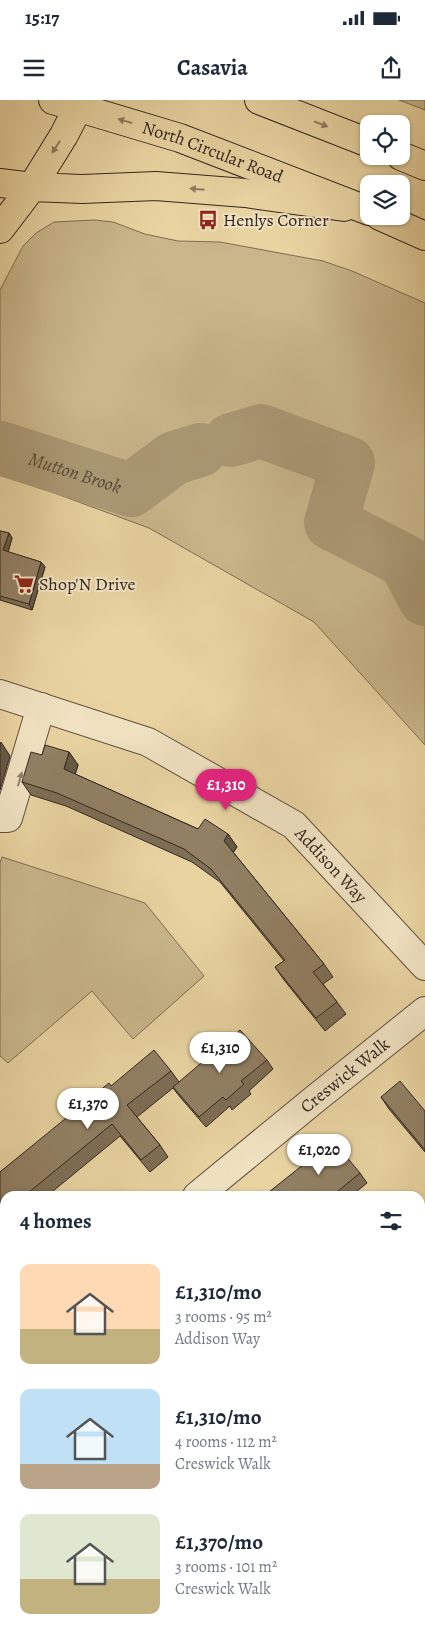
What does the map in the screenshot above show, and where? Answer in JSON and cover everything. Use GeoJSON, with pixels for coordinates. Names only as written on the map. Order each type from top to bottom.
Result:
{"type":"FeatureCollection","features":[{"type":"Feature","properties":{"kind":"main road"},"geometry":{"type":"LineString","coordinates":[[259,100],[360,139]]}},
{"type":"Feature","properties":{"kind":"main road"},"geometry":{"type":"LineString","coordinates":[[0,229],[32,187],[64,135],[71,102]]}},
{"type":"Feature","properties":{"kind":"main road","name":"North Circular Road"},"geometry":{"type":"LineString","coordinates":[[71,102],[194,143],[360,208]]}},
{"type":"Feature","properties":{"kind":"main road"},"geometry":{"type":"LineString","coordinates":[[410,160],[425,166]]}},
{"type":"Feature","properties":{"kind":"main road"},"geometry":{"type":"LineString","coordinates":[[0,183],[32,187],[82,189],[156,186],[245,193],[360,211]]}},
{"type":"Feature","properties":{"kind":"main road","name":"North Circular Road"},"geometry":{"type":"LineString","coordinates":[[400,225],[425,236]]}},
{"type":"Feature","properties":{"kind":"street","name":"Addison Way"},"geometry":{"type":"LineString","coordinates":[[0,694],[148,742],[294,825],[425,966]]}},
{"type":"Feature","properties":{"kind":"street"},"geometry":{"type":"LineString","coordinates":[[0,818],[8,818],[41,707]]}},
{"type":"Feature","properties":{"kind":"street","name":"Creswick Walk"},"geometry":{"type":"LineString","coordinates":[[203,1191],[425,1011]]}},
{"type":"Feature","properties":{"kind":"shaded area"},"geometry":{"type":"Polygon","coordinates":[[[399,100],[425,100],[425,110],[399,100]]]}},
{"type":"Feature","properties":{"kind":"shaded area"},"geometry":{"type":"Polygon","coordinates":[[[94,220],[113,222],[145,234],[178,241],[220,242],[323,261],[352,271],[425,303],[425,745],[314,622],[149,528],[0,473],[0,290],[23,246],[36,233],[54,222],[94,220]]]}},
{"type":"Feature","properties":{"kind":"shaded area"},"geometry":{"type":"Polygon","coordinates":[[[2,857],[145,903],[204,976],[133,1039],[92,991],[8,1063],[0,1056],[0,863],[2,857]]]}},
{"type":"Feature","properties":{"kind":"building","name":"Shop'N Drive"},"geometry":{"type":"Polygon","coordinates":[[[0,531],[9,533],[3,550],[41,562],[29,604],[0,596],[0,531]]]}},
{"type":"Feature","properties":{"kind":"building"},"geometry":{"type":"Polygon","coordinates":[[[45,745],[69,752],[64,769],[198,829],[205,819],[228,834],[224,841],[324,964],[313,972],[337,1002],[316,1018],[275,967],[285,960],[211,869],[184,849],[57,793],[22,782],[31,752],[42,755],[45,745]]]}},
{"type":"Feature","properties":{"kind":"building"},"geometry":{"type":"Polygon","coordinates":[[[240,1030],[267,1060],[241,1081],[244,1084],[226,1100],[223,1097],[199,1117],[173,1087],[240,1030]]]}},
{"type":"Feature","properties":{"kind":"building"},"geometry":{"type":"Polygon","coordinates":[[[154,1050],[171,1071],[127,1105],[160,1145],[141,1160],[112,1124],[30,1191],[0,1191],[0,1172],[109,1083],[111,1086],[154,1050]]]}},
{"type":"Feature","properties":{"kind":"building"},"geometry":{"type":"Polygon","coordinates":[[[400,1081],[425,1111],[425,1150],[381,1097],[400,1081]]]}},
{"type":"Feature","properties":{"kind":"building"},"geometry":{"type":"Polygon","coordinates":[[[335,1143],[360,1173],[338,1191],[270,1191],[304,1164],[306,1166],[335,1143]]]}},
{"type":"Feature","properties":{"kind":"waterway","name":"Mutton Brook"},"geometry":{"type":"LineString","coordinates":[[231,440],[261,431],[348,463],[331,523],[405,561],[425,599]]}},
{"type":"Feature","properties":{"kind":"waterway","name":"Mutton Brook"},"geometry":{"type":"LineString","coordinates":[[0,448],[131,490],[174,458],[200,450]]}},
{"type":"Feature","properties":{"kind":"place","name":"Henlys Corner"},"geometry":{"type":"Point","coordinates":[208,220]}},
{"type":"Feature","properties":{"kind":"place","name":"Shop'N Drive"},"geometry":{"type":"Point","coordinates":[24,584]}}]}
